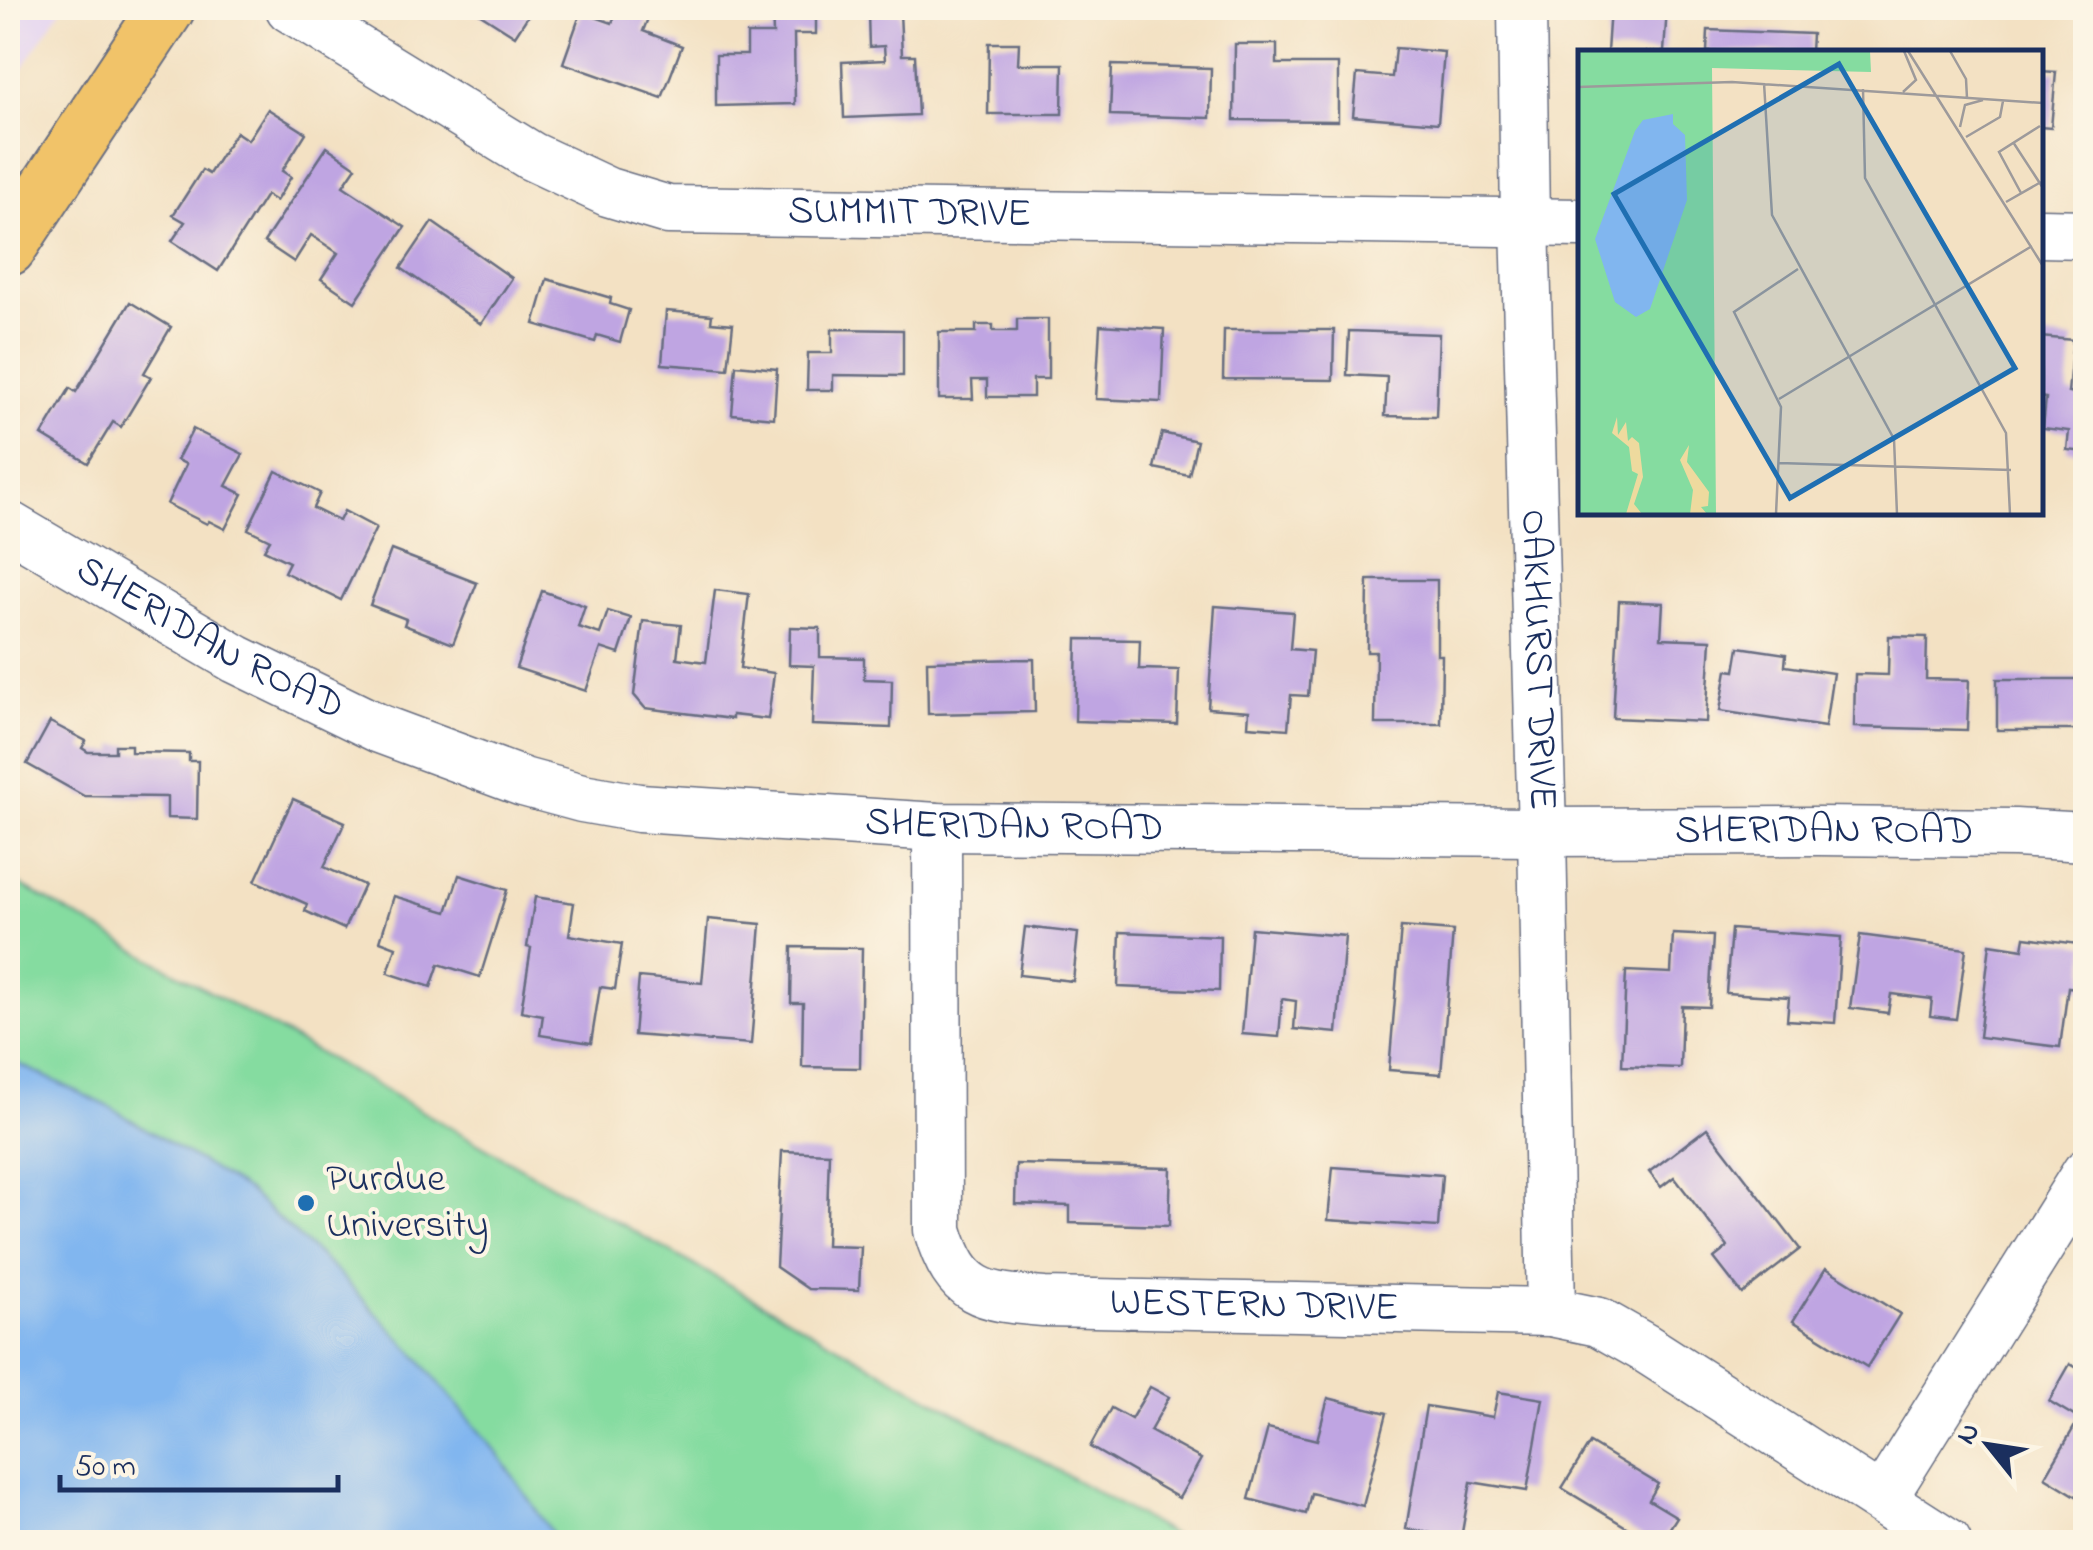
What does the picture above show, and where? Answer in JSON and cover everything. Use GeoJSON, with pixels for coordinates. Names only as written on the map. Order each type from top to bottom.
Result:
{"type":"FeatureCollection","features":[{"type":"Feature","properties":{"kind":"main road"},"geometry":{"type":"LineString","coordinates":[[8,248],[167,8]]}},
{"type":"Feature","properties":{"kind":"street","name":"SUMMIT DRIVE"},"geometry":{"type":"LineString","coordinates":[[290,8],[531,156],[608,192],[668,210],[1578,223]]}},
{"type":"Feature","properties":{"kind":"street","name":"OAKHURST DRIVE"},"geometry":{"type":"LineString","coordinates":[[1522,8],[1551,1312]]}},
{"type":"Feature","properties":{"kind":"street"},"geometry":{"type":"LineString","coordinates":[[2043,233],[2086,234]]}},
{"type":"Feature","properties":{"kind":"street","name":"SHERIDAN ROAD"},"geometry":{"type":"LineString","coordinates":[[8,525],[236,660],[380,729],[524,782],[639,808],[937,827],[1818,831],[2086,837]]}},
{"type":"Feature","properties":{"kind":"street","name":"WESTERN DRIVE"},"geometry":{"type":"LineString","coordinates":[[937,827],[938,1230],[946,1257],[966,1283],[992,1297],[1044,1302],[1551,1312],[1600,1322],[1947,1542]]}},
{"type":"Feature","properties":{"kind":"street"},"geometry":{"type":"LineString","coordinates":[[1882,1499],[2086,1172]]}},
{"type":"Feature","properties":{"kind":"shaded area"},"geometry":{"type":"Polygon","coordinates":[[[8,8],[62,8],[8,91],[8,8]]]}},
{"type":"Feature","properties":{"kind":"green space","name":"Purdue University"},"geometry":{"type":"Polygon","coordinates":[[[8,878],[1185,1542],[8,1542],[8,878]]]}},
{"type":"Feature","properties":{"kind":"water"},"geometry":{"type":"Polygon","coordinates":[[[8,1059],[110,1107],[248,1191],[339,1274],[414,1353],[498,1454],[558,1542],[8,1542],[8,1059]]]}},
{"type":"Feature","properties":{"kind":"building"},"geometry":{"type":"Polygon","coordinates":[[[471,8],[533,8],[515,36],[471,8]]]}},
{"type":"Feature","properties":{"kind":"building"},"geometry":{"type":"Polygon","coordinates":[[[618,8],[652,8],[643,31],[682,46],[662,98],[563,63],[581,12],[612,23],[618,8]]]}},
{"type":"Feature","properties":{"kind":"building"},"geometry":{"type":"Polygon","coordinates":[[[772,8],[816,8],[816,34],[794,34],[795,104],[716,106],[716,55],[747,55],[747,34],[773,34],[772,8]]]}},
{"type":"Feature","properties":{"kind":"building"},"geometry":{"type":"Polygon","coordinates":[[[1610,8],[1667,8],[1664,50],[1607,50],[1610,8]]]}},
{"type":"Feature","properties":{"kind":"building"},"geometry":{"type":"Polygon","coordinates":[[[900,12],[902,55],[915,55],[918,115],[844,118],[842,62],[885,60],[884,46],[869,47],[868,13],[900,12]]]}},
{"type":"Feature","properties":{"kind":"building"},"geometry":{"type":"Polygon","coordinates":[[[1708,30],[1812,34],[1811,50],[1707,50],[1708,30]]]}},
{"type":"Feature","properties":{"kind":"building"},"geometry":{"type":"Polygon","coordinates":[[[989,43],[1019,43],[1018,64],[1063,64],[1062,114],[988,114],[989,43]]]}},
{"type":"Feature","properties":{"kind":"building"},"geometry":{"type":"Polygon","coordinates":[[[1235,44],[1277,44],[1277,64],[1338,64],[1338,121],[1234,120],[1235,44]]]}},
{"type":"Feature","properties":{"kind":"building"},"geometry":{"type":"Polygon","coordinates":[[[1395,48],[1444,52],[1438,123],[1353,116],[1357,74],[1392,77],[1395,48]]]}},
{"type":"Feature","properties":{"kind":"building"},"geometry":{"type":"Polygon","coordinates":[[[1112,65],[1211,68],[1210,118],[1110,115],[1112,65]]]}},
{"type":"Feature","properties":{"kind":"building"},"geometry":{"type":"Polygon","coordinates":[[[2043,71],[2056,72],[2051,128],[2043,127],[2043,71]]]}},
{"type":"Feature","properties":{"kind":"building"},"geometry":{"type":"Polygon","coordinates":[[[268,109],[306,133],[282,171],[291,177],[276,201],[266,195],[218,271],[172,241],[185,222],[173,215],[202,170],[209,174],[236,132],[248,140],[268,109]]]}},
{"type":"Feature","properties":{"kind":"building"},"geometry":{"type":"Polygon","coordinates":[[[327,147],[356,167],[343,186],[405,227],[355,302],[321,279],[338,253],[311,235],[294,262],[264,242],[327,147]]]}},
{"type":"Feature","properties":{"kind":"building"},"geometry":{"type":"Polygon","coordinates":[[[432,222],[512,278],[481,324],[401,268],[432,222]]]}},
{"type":"Feature","properties":{"kind":"building"},"geometry":{"type":"Polygon","coordinates":[[[547,279],[611,298],[610,304],[629,310],[620,342],[597,335],[595,342],[534,324],[547,279]]]}},
{"type":"Feature","properties":{"kind":"building"},"geometry":{"type":"Polygon","coordinates":[[[130,302],[171,327],[144,373],[151,377],[121,427],[113,422],[88,463],[42,435],[70,388],[76,392],[130,302]]]}},
{"type":"Feature","properties":{"kind":"building"},"geometry":{"type":"Polygon","coordinates":[[[666,311],[712,315],[711,322],[733,324],[728,369],[662,364],[666,311]]]}},
{"type":"Feature","properties":{"kind":"building"},"geometry":{"type":"Polygon","coordinates":[[[1017,319],[1048,319],[1048,379],[1033,379],[1033,397],[987,397],[987,380],[972,380],[973,399],[939,399],[939,332],[976,332],[976,325],[993,325],[993,331],[1017,331],[1017,319]]]}},
{"type":"Feature","properties":{"kind":"building"},"geometry":{"type":"Polygon","coordinates":[[[1100,325],[1164,329],[1161,402],[1096,399],[1100,325]]]}},
{"type":"Feature","properties":{"kind":"building"},"geometry":{"type":"Polygon","coordinates":[[[832,329],[903,330],[903,376],[833,375],[833,390],[807,390],[808,353],[832,353],[832,329]]]}},
{"type":"Feature","properties":{"kind":"building"},"geometry":{"type":"Polygon","coordinates":[[[1224,330],[1334,330],[1333,380],[1223,379],[1224,330]]]}},
{"type":"Feature","properties":{"kind":"building"},"geometry":{"type":"Polygon","coordinates":[[[1349,331],[1439,334],[1436,417],[1385,416],[1387,377],[1347,375],[1349,331]]]}},
{"type":"Feature","properties":{"kind":"building"},"geometry":{"type":"Polygon","coordinates":[[[2043,337],[2073,340],[2068,393],[2086,395],[2086,452],[2067,450],[2069,431],[2043,428],[2043,337]]]}},
{"type":"Feature","properties":{"kind":"building"},"geometry":{"type":"Polygon","coordinates":[[[736,365],[777,369],[774,418],[732,414],[736,365]]]}},
{"type":"Feature","properties":{"kind":"building"},"geometry":{"type":"Polygon","coordinates":[[[193,429],[243,454],[226,486],[243,494],[225,529],[167,504],[186,464],[177,460],[193,429]]]}},
{"type":"Feature","properties":{"kind":"building"},"geometry":{"type":"Polygon","coordinates":[[[1162,433],[1197,441],[1189,475],[1154,468],[1162,433]]]}},
{"type":"Feature","properties":{"kind":"building"},"geometry":{"type":"Polygon","coordinates":[[[276,471],[320,493],[313,508],[339,521],[344,511],[376,528],[341,600],[284,572],[289,562],[264,550],[270,540],[248,529],[276,471]]]}},
{"type":"Feature","properties":{"kind":"building"},"geometry":{"type":"Polygon","coordinates":[[[391,550],[477,583],[453,644],[404,625],[406,619],[370,605],[391,550]]]}},
{"type":"Feature","properties":{"kind":"building"},"geometry":{"type":"Polygon","coordinates":[[[1368,580],[1437,580],[1441,724],[1375,724],[1376,652],[1367,652],[1368,580]]]}},
{"type":"Feature","properties":{"kind":"building"},"geometry":{"type":"Polygon","coordinates":[[[715,590],[749,594],[740,668],[774,673],[768,719],[732,715],[732,719],[645,708],[634,695],[643,621],[681,625],[677,658],[706,662],[715,590]]]}},
{"type":"Feature","properties":{"kind":"building"},"geometry":{"type":"Polygon","coordinates":[[[542,591],[585,606],[578,627],[600,634],[608,611],[631,618],[619,654],[601,648],[586,691],[516,668],[542,591]]]}},
{"type":"Feature","properties":{"kind":"building"},"geometry":{"type":"Polygon","coordinates":[[[1619,601],[1663,603],[1661,638],[1711,640],[1706,722],[1613,718],[1619,601]]]}},
{"type":"Feature","properties":{"kind":"building"},"geometry":{"type":"Polygon","coordinates":[[[1215,606],[1293,612],[1290,649],[1312,651],[1308,696],[1291,695],[1288,729],[1248,726],[1249,711],[1208,708],[1215,606]]]}},
{"type":"Feature","properties":{"kind":"building"},"geometry":{"type":"Polygon","coordinates":[[[790,627],[820,628],[820,657],[864,658],[864,679],[892,680],[891,728],[812,725],[814,666],[789,665],[790,627]]]}},
{"type":"Feature","properties":{"kind":"building"},"geometry":{"type":"Polygon","coordinates":[[[1889,636],[1927,637],[1926,679],[1969,680],[1967,730],[1854,727],[1855,674],[1888,675],[1889,636]]]}},
{"type":"Feature","properties":{"kind":"building"},"geometry":{"type":"Polygon","coordinates":[[[1077,639],[1140,640],[1139,669],[1179,670],[1177,724],[1075,721],[1077,639]]]}},
{"type":"Feature","properties":{"kind":"building"},"geometry":{"type":"Polygon","coordinates":[[[1739,647],[1786,654],[1785,666],[1833,673],[1825,727],[1720,711],[1727,670],[1735,671],[1739,647]]]}},
{"type":"Feature","properties":{"kind":"building"},"geometry":{"type":"Polygon","coordinates":[[[1034,659],[1035,712],[928,714],[927,661],[1034,659]]]}},
{"type":"Feature","properties":{"kind":"building"},"geometry":{"type":"Polygon","coordinates":[[[1997,679],[2086,679],[2086,730],[1997,730],[1997,679]]]}},
{"type":"Feature","properties":{"kind":"building"},"geometry":{"type":"Polygon","coordinates":[[[50,722],[86,741],[82,748],[88,752],[115,752],[115,745],[131,745],[131,752],[189,753],[189,761],[198,761],[197,819],[167,818],[167,797],[84,796],[27,764],[50,722]]]}},
{"type":"Feature","properties":{"kind":"building"},"geometry":{"type":"Polygon","coordinates":[[[293,799],[345,822],[324,867],[364,885],[344,929],[305,911],[307,904],[255,881],[293,799]]]}},
{"type":"Feature","properties":{"kind":"building"},"geometry":{"type":"Polygon","coordinates":[[[459,875],[507,890],[480,977],[439,964],[431,987],[388,973],[396,947],[380,941],[394,896],[447,912],[459,875]]]}},
{"type":"Feature","properties":{"kind":"building"},"geometry":{"type":"Polygon","coordinates":[[[535,897],[574,903],[569,935],[622,944],[615,989],[600,987],[591,1043],[540,1035],[543,1015],[521,1011],[535,897]]]}},
{"type":"Feature","properties":{"kind":"building"},"geometry":{"type":"Polygon","coordinates":[[[708,919],[761,924],[751,1044],[634,1035],[639,977],[702,983],[708,919]]]}},
{"type":"Feature","properties":{"kind":"building"},"geometry":{"type":"Polygon","coordinates":[[[1025,927],[1078,933],[1073,981],[1019,975],[1025,927]]]}},
{"type":"Feature","properties":{"kind":"building"},"geometry":{"type":"Polygon","coordinates":[[[1401,927],[1453,931],[1441,1074],[1389,1070],[1401,927]]]}},
{"type":"Feature","properties":{"kind":"building"},"geometry":{"type":"Polygon","coordinates":[[[1251,928],[1345,936],[1337,1033],[1294,1029],[1296,1001],[1282,999],[1279,1037],[1242,1034],[1251,928]]]}},
{"type":"Feature","properties":{"kind":"building"},"geometry":{"type":"Polygon","coordinates":[[[1731,929],[1841,937],[1835,1023],[1787,1020],[1789,997],[1726,993],[1731,929]]]}},
{"type":"Feature","properties":{"kind":"building"},"geometry":{"type":"Polygon","coordinates":[[[1120,932],[1220,936],[1219,991],[1118,987],[1120,932]]]}},
{"type":"Feature","properties":{"kind":"building"},"geometry":{"type":"Polygon","coordinates":[[[1673,934],[1713,936],[1709,1007],[1682,1006],[1680,1068],[1622,1066],[1626,971],[1671,973],[1673,934]]]}},
{"type":"Feature","properties":{"kind":"building"},"geometry":{"type":"Polygon","coordinates":[[[1860,935],[1966,949],[1956,1019],[1930,1016],[1932,999],[1891,994],[1888,1013],[1850,1008],[1860,935]]]}},
{"type":"Feature","properties":{"kind":"building"},"geometry":{"type":"Polygon","coordinates":[[[2025,937],[2086,945],[2085,989],[2068,987],[2060,1047],[1979,1037],[1990,944],[2023,949],[2025,937]]]}},
{"type":"Feature","properties":{"kind":"building"},"geometry":{"type":"Polygon","coordinates":[[[792,947],[862,948],[860,1068],[802,1067],[803,1003],[791,1003],[792,947]]]}},
{"type":"Feature","properties":{"kind":"building"},"geometry":{"type":"Polygon","coordinates":[[[1707,1128],[1800,1249],[1742,1294],[1714,1258],[1728,1247],[1674,1177],[1661,1187],[1649,1172],[1707,1128]]]}},
{"type":"Feature","properties":{"kind":"building"},"geometry":{"type":"Polygon","coordinates":[[[782,1151],[829,1153],[826,1246],[861,1247],[859,1290],[808,1289],[776,1267],[782,1151]]]}},
{"type":"Feature","properties":{"kind":"building"},"geometry":{"type":"Polygon","coordinates":[[[1016,1164],[1171,1168],[1169,1226],[1070,1223],[1070,1206],[1015,1204],[1016,1164]]]}},
{"type":"Feature","properties":{"kind":"building"},"geometry":{"type":"Polygon","coordinates":[[[1333,1167],[1442,1175],[1438,1227],[1328,1220],[1333,1167]]]}},
{"type":"Feature","properties":{"kind":"building"},"geometry":{"type":"Polygon","coordinates":[[[1826,1268],[1900,1314],[1867,1367],[1793,1321],[1826,1268]]]}},
{"type":"Feature","properties":{"kind":"building"},"geometry":{"type":"Polygon","coordinates":[[[2070,1364],[2086,1373],[2086,1502],[2045,1477],[2079,1419],[2049,1401],[2070,1364]]]}},
{"type":"Feature","properties":{"kind":"building"},"geometry":{"type":"Polygon","coordinates":[[[1150,1387],[1169,1397],[1150,1431],[1201,1459],[1179,1498],[1090,1447],[1111,1408],[1131,1419],[1150,1387]]]}},
{"type":"Feature","properties":{"kind":"building"},"geometry":{"type":"Polygon","coordinates":[[[1498,1392],[1543,1399],[1527,1491],[1471,1482],[1461,1538],[1406,1529],[1426,1406],[1493,1417],[1498,1392]]]}},
{"type":"Feature","properties":{"kind":"building"},"geometry":{"type":"Polygon","coordinates":[[[1328,1398],[1387,1413],[1363,1506],[1311,1493],[1306,1514],[1249,1499],[1268,1428],[1317,1440],[1328,1398]]]}},
{"type":"Feature","properties":{"kind":"building"},"geometry":{"type":"Polygon","coordinates":[[[1590,1443],[1658,1484],[1649,1500],[1677,1517],[1661,1542],[1651,1542],[1562,1488],[1590,1443]]]}},
{"type":"Feature","properties":{"kind":"place","name":"Purdue University"},"geometry":{"type":"Point","coordinates":[306,1203]}}]}
